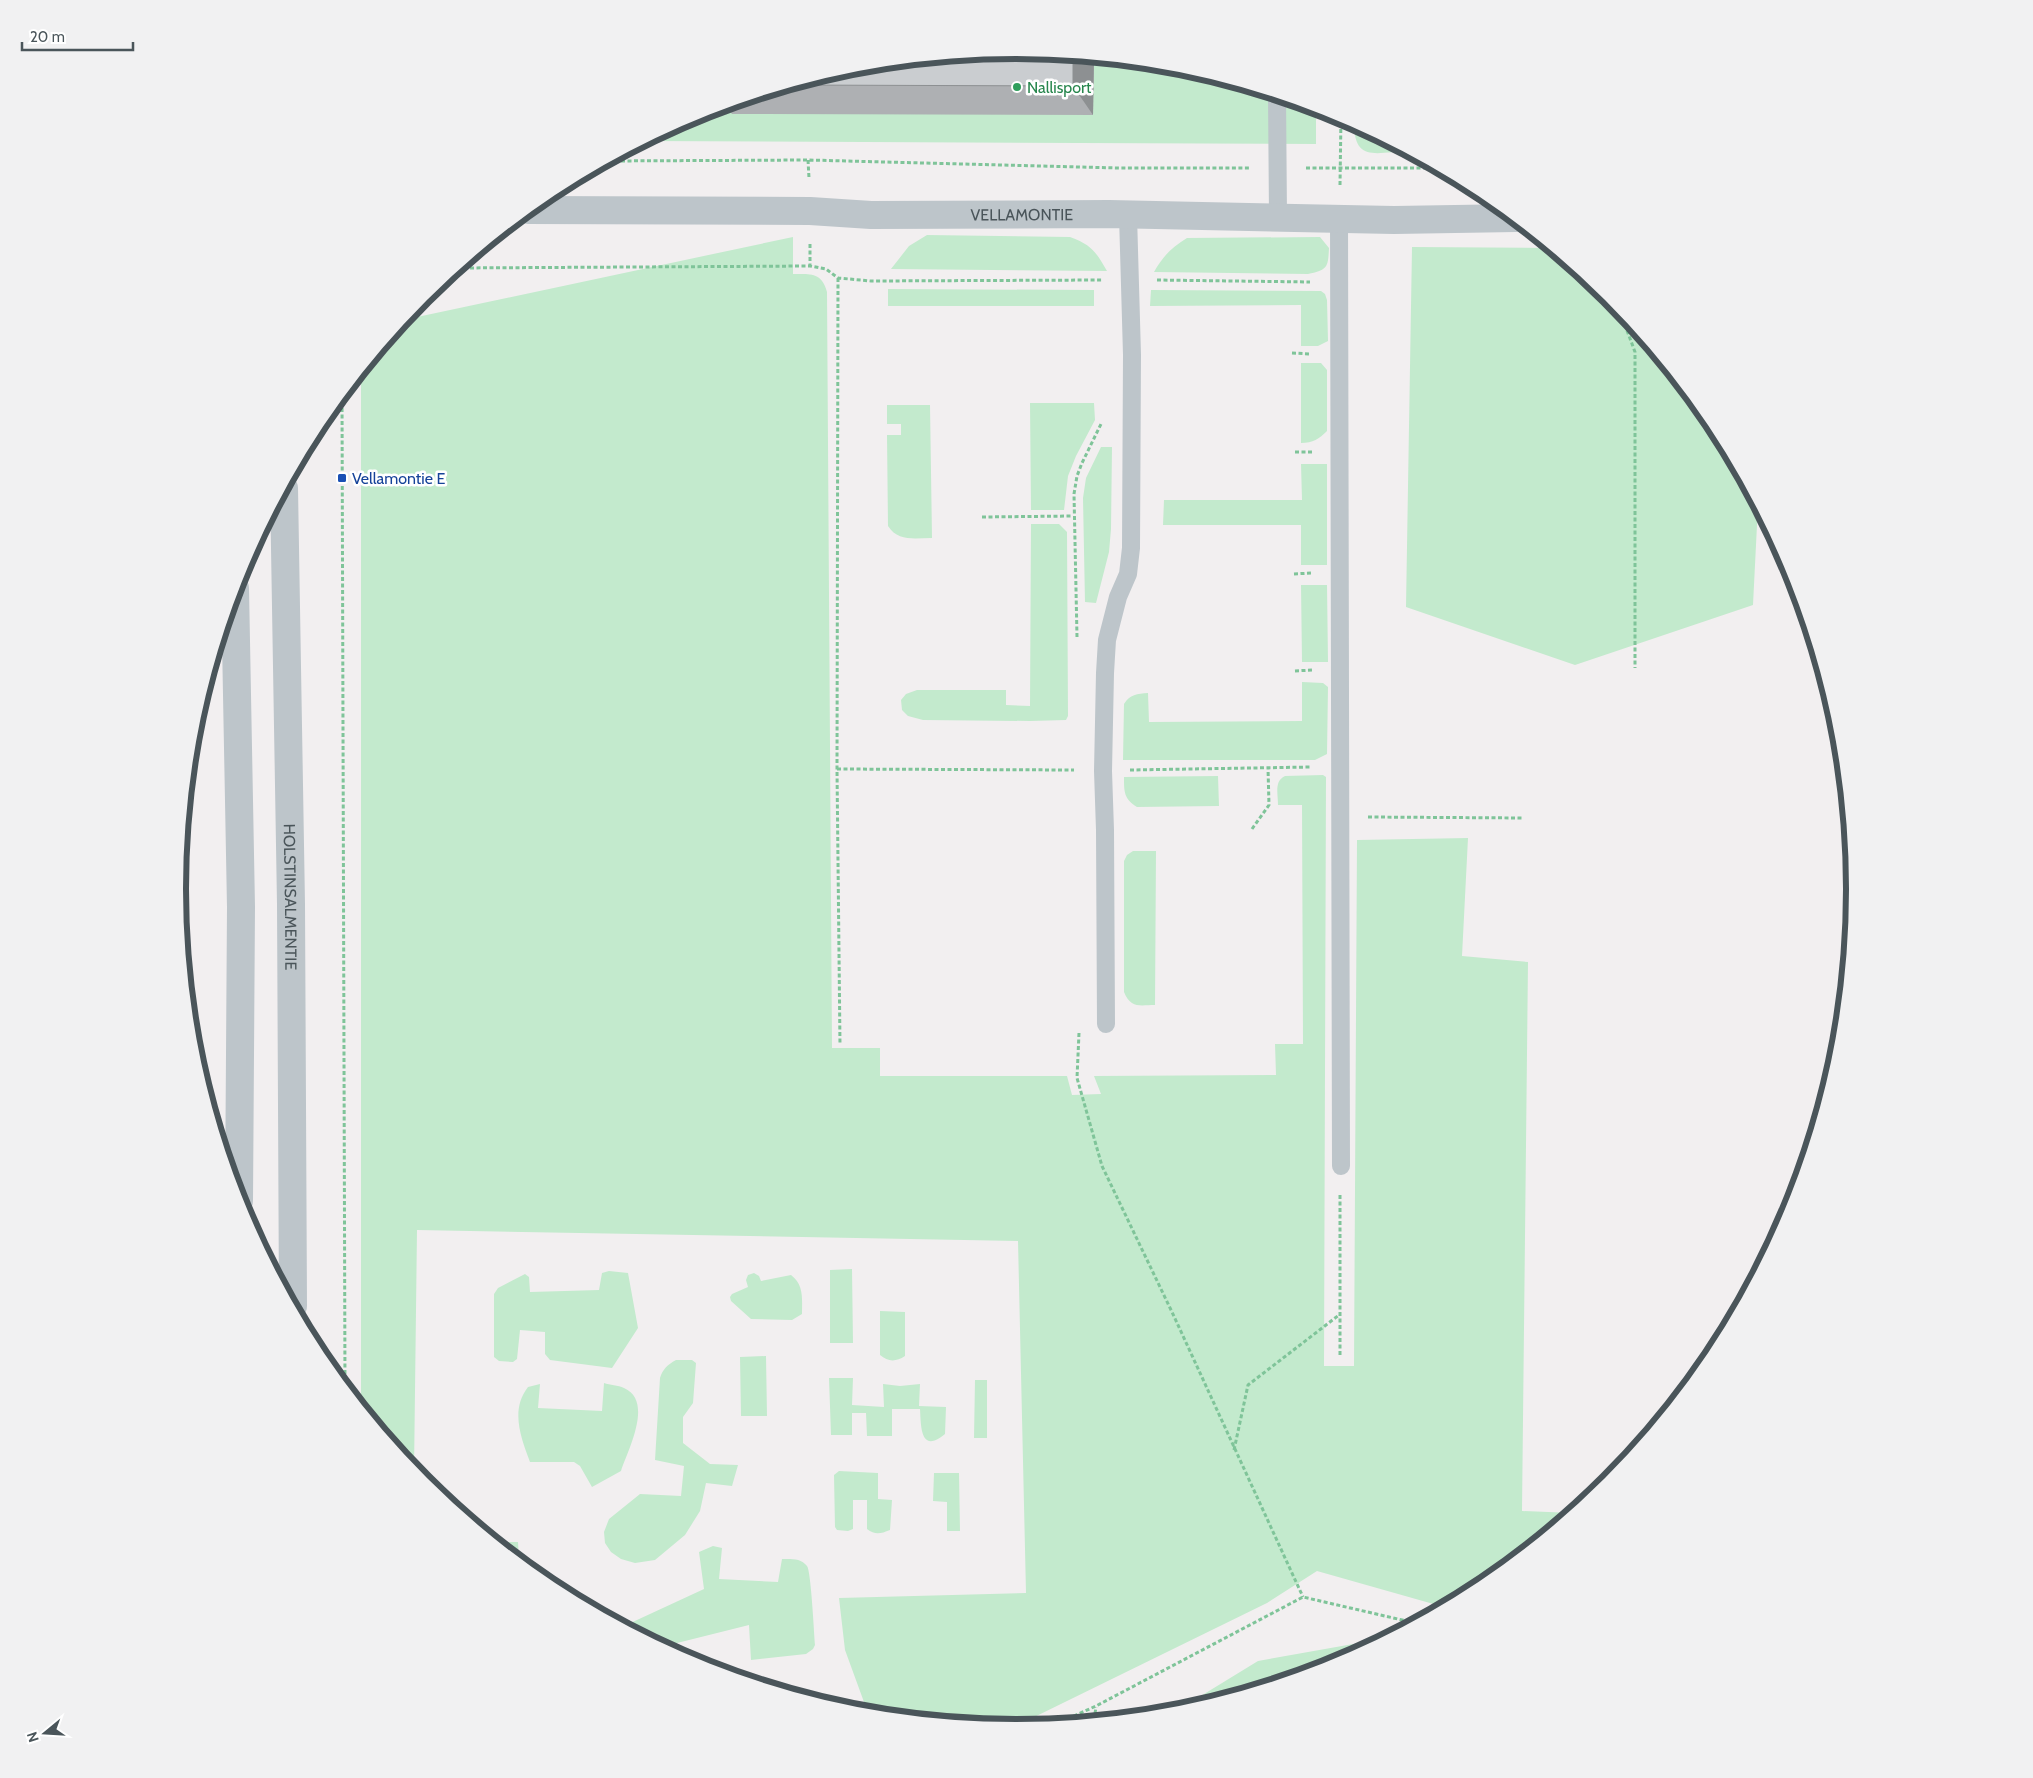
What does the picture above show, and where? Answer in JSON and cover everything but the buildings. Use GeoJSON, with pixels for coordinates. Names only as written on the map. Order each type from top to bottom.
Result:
{"type":"FeatureCollection","features":[{"type":"Feature","properties":{"kind":"street","name":"VELLAMONTIE"},"geometry":{"type":"LineString","coordinates":[[539,210],[810,211],[871,215],[1128,214],[1339,218],[1505,218]]}},
{"type":"Feature","properties":{"kind":"street","name":"HOLSTINSALMENTIE"},"geometry":{"type":"LineString","coordinates":[[284,499],[291,904],[292,1294]]}},
{"type":"Feature","properties":{"kind":"street"},"geometry":{"type":"LineString","coordinates":[[235,608],[240,907],[239,1180]]}},
{"type":"Feature","properties":{"kind":"lane"},"geometry":{"type":"LineString","coordinates":[[1276,101],[1278,217]]}},
{"type":"Feature","properties":{"kind":"lane"},"geometry":{"type":"LineString","coordinates":[[1106,1024],[1103,771],[1105,673],[1107,640],[1118,596],[1128,574],[1131,548],[1128,214]]}},
{"type":"Feature","properties":{"kind":"lane"},"geometry":{"type":"LineString","coordinates":[[1339,218],[1340,1166]]}},
{"type":"Feature","properties":{"kind":"path"},"geometry":{"type":"LineString","coordinates":[[1339,218],[1341,125]]}},
{"type":"Feature","properties":{"kind":"path"},"geometry":{"type":"LineString","coordinates":[[618,161],[808,160],[1119,168],[1428,168]]}},
{"type":"Feature","properties":{"kind":"path"},"geometry":{"type":"LineString","coordinates":[[466,268],[810,266],[826,269],[838,278],[871,280],[1339,282]]}},
{"type":"Feature","properties":{"kind":"path"},"geometry":{"type":"LineString","coordinates":[[838,278],[837,769],[840,1045]]}},
{"type":"Feature","properties":{"kind":"path"},"geometry":{"type":"LineString","coordinates":[[1624,324],[1634,352],[1635,668]]}},
{"type":"Feature","properties":{"kind":"path"},"geometry":{"type":"LineString","coordinates":[[342,406],[345,1376]]}},
{"type":"Feature","properties":{"kind":"path"},"geometry":{"type":"LineString","coordinates":[[982,516],[1073,516]]}},
{"type":"Feature","properties":{"kind":"path"},"geometry":{"type":"LineString","coordinates":[[1252,829],[1269,805],[1268,768]]}},
{"type":"Feature","properties":{"kind":"path"},"geometry":{"type":"LineString","coordinates":[[1340,817],[1524,818]]}},
{"type":"Feature","properties":{"kind":"path"},"geometry":{"type":"LineString","coordinates":[[1340,1166],[1340,1355]]}},
{"type":"Feature","properties":{"kind":"path"},"geometry":{"type":"LineString","coordinates":[[1234,1451],[1248,1386],[1340,1314]]}},
{"type":"Feature","properties":{"kind":"path"},"geometry":{"type":"LineString","coordinates":[[1072,1717],[1303,1597],[1408,1621]]}},
{"type":"Feature","properties":{"kind":"path"},"geometry":{"type":"LineString","coordinates":[[1095,1715],[1096,1706]]}},
{"type":"Feature","properties":{"kind":"green space","name":"Nallisport"},"geometry":{"type":"Polygon","coordinates":[[[1016,59],[1071,61],[1125,66],[1231,87],[1316,115],[1316,144],[656,141],[750,103],[802,87],[908,66],[1016,59]]]}},
{"type":"Feature","properties":{"kind":"green space"},"geometry":{"type":"Polygon","coordinates":[[[1355,131],[1398,152],[1377,153],[1363,150],[1355,136],[1355,131]]]}},
{"type":"Feature","properties":{"kind":"green space"},"geometry":{"type":"Polygon","coordinates":[[[927,235],[1070,237],[1084,243],[1093,250],[1107,271],[891,269],[909,246],[927,235]]]}},
{"type":"Feature","properties":{"kind":"green space"},"geometry":{"type":"Polygon","coordinates":[[[793,237],[793,274],[810,274],[819,278],[825,285],[827,292],[832,1048],[880,1048],[880,1076],[1067,1076],[1072,1095],[1101,1094],[1094,1076],[1276,1075],[1275,1044],[1303,1044],[1302,805],[1278,805],[1278,784],[1285,776],[1323,775],[1326,777],[1324,1366],[1354,1366],[1357,840],[1468,838],[1462,956],[1528,962],[1522,1511],[1564,1513],[1522,1548],[1437,1605],[1317,1571],[1267,1603],[1032,1718],[962,1717],[908,1712],[865,1705],[845,1650],[839,1598],[1026,1593],[1018,1241],[417,1230],[414,1460],[361,1398],[361,380],[415,318],[793,237]]]}},
{"type":"Feature","properties":{"kind":"green space"},"geometry":{"type":"Polygon","coordinates":[[[1320,237],[1329,248],[1327,264],[1320,271],[1308,274],[1154,272],[1168,252],[1187,238],[1320,237]]]}},
{"type":"Feature","properties":{"kind":"green space"},"geometry":{"type":"Polygon","coordinates":[[[1412,247],[1544,248],[1604,302],[1641,342],[1707,428],[1736,474],[1757,515],[1753,605],[1575,665],[1406,607],[1412,247]]]}},
{"type":"Feature","properties":{"kind":"green space"},"geometry":{"type":"Polygon","coordinates":[[[888,289],[1094,290],[1094,306],[888,306],[888,289]]]}},
{"type":"Feature","properties":{"kind":"green space"},"geometry":{"type":"Polygon","coordinates":[[[1151,290],[1321,291],[1325,294],[1327,300],[1328,341],[1318,346],[1301,346],[1301,305],[1150,306],[1151,290]]]}},
{"type":"Feature","properties":{"kind":"green space"},"geometry":{"type":"Polygon","coordinates":[[[1301,363],[1321,363],[1327,370],[1327,431],[1316,440],[1301,443],[1301,363]]]}},
{"type":"Feature","properties":{"kind":"green space"},"geometry":{"type":"Polygon","coordinates":[[[1030,403],[1094,403],[1095,420],[1068,476],[1064,510],[1031,510],[1030,403]]]}},
{"type":"Feature","properties":{"kind":"green space"},"geometry":{"type":"Polygon","coordinates":[[[887,405],[930,405],[932,538],[902,537],[897,535],[888,526],[887,435],[901,435],[901,424],[887,424],[887,405]]]}},
{"type":"Feature","properties":{"kind":"green space"},"geometry":{"type":"Polygon","coordinates":[[[1101,447],[1112,447],[1111,529],[1109,552],[1096,603],[1085,602],[1083,498],[1086,478],[1101,447]]]}},
{"type":"Feature","properties":{"kind":"green space"},"geometry":{"type":"Polygon","coordinates":[[[1301,464],[1327,464],[1327,565],[1301,565],[1301,525],[1163,525],[1164,500],[1302,500],[1301,464]]]}},
{"type":"Feature","properties":{"kind":"green space"},"geometry":{"type":"Polygon","coordinates":[[[1031,524],[1059,524],[1067,532],[1068,716],[1066,720],[923,720],[908,716],[902,710],[901,700],[906,694],[917,690],[1006,690],[1006,705],[1030,706],[1031,524]]]}},
{"type":"Feature","properties":{"kind":"green space"},"geometry":{"type":"Polygon","coordinates":[[[1301,585],[1327,585],[1328,662],[1302,662],[1301,585]]]}},
{"type":"Feature","properties":{"kind":"green space"},"geometry":{"type":"Polygon","coordinates":[[[1302,682],[1323,683],[1328,687],[1327,754],[1315,760],[1123,760],[1124,704],[1134,695],[1148,693],[1149,722],[1302,721],[1302,682]]]}},
{"type":"Feature","properties":{"kind":"green space"},"geometry":{"type":"Polygon","coordinates":[[[1218,776],[1219,806],[1137,807],[1129,801],[1125,791],[1124,777],[1218,776]]]}},
{"type":"Feature","properties":{"kind":"green space"},"geometry":{"type":"Polygon","coordinates":[[[1133,851],[1156,851],[1155,1005],[1133,1004],[1124,992],[1124,861],[1127,855],[1133,851]]]}},
{"type":"Feature","properties":{"kind":"green space"},"geometry":{"type":"Polygon","coordinates":[[[852,1269],[853,1343],[830,1343],[830,1270],[852,1269]]]}},
{"type":"Feature","properties":{"kind":"green space"},"geometry":{"type":"Polygon","coordinates":[[[609,1271],[628,1273],[638,1328],[612,1368],[550,1360],[545,1354],[545,1332],[520,1330],[517,1359],[513,1362],[499,1361],[494,1357],[494,1294],[498,1288],[525,1274],[529,1277],[530,1292],[599,1290],[602,1273],[609,1271]]]}},
{"type":"Feature","properties":{"kind":"green space"},"geometry":{"type":"Polygon","coordinates":[[[754,1273],[759,1276],[761,1281],[791,1275],[800,1288],[802,1314],[792,1320],[751,1319],[731,1301],[730,1297],[732,1294],[748,1287],[746,1280],[748,1275],[754,1273]]]}},
{"type":"Feature","properties":{"kind":"green space"},"geometry":{"type":"Polygon","coordinates":[[[880,1311],[905,1312],[905,1356],[889,1360],[880,1355],[880,1311]]]}},
{"type":"Feature","properties":{"kind":"green space"},"geometry":{"type":"Polygon","coordinates":[[[766,1356],[767,1416],[741,1416],[740,1357],[766,1356]]]}},
{"type":"Feature","properties":{"kind":"green space"},"geometry":{"type":"Polygon","coordinates":[[[676,1360],[692,1360],[696,1363],[693,1403],[683,1417],[683,1443],[710,1464],[738,1465],[732,1486],[706,1483],[700,1511],[685,1535],[655,1560],[635,1563],[621,1559],[611,1552],[605,1543],[604,1532],[609,1519],[640,1494],[681,1496],[684,1466],[655,1460],[660,1378],[662,1372],[676,1360]]]}},
{"type":"Feature","properties":{"kind":"green space"},"geometry":{"type":"Polygon","coordinates":[[[829,1378],[853,1378],[852,1405],[884,1407],[883,1384],[900,1386],[920,1384],[919,1406],[946,1407],[945,1434],[937,1440],[926,1440],[922,1429],[920,1409],[892,1409],[892,1436],[867,1436],[866,1413],[852,1413],[852,1435],[831,1435],[829,1378]]]}},
{"type":"Feature","properties":{"kind":"green space"},"geometry":{"type":"Polygon","coordinates":[[[975,1380],[987,1380],[987,1438],[974,1438],[975,1380]]]}},
{"type":"Feature","properties":{"kind":"green space"},"geometry":{"type":"Polygon","coordinates":[[[604,1383],[624,1388],[633,1394],[637,1404],[638,1414],[633,1439],[621,1471],[592,1487],[580,1466],[574,1462],[530,1462],[523,1443],[518,1415],[519,1405],[528,1387],[540,1384],[538,1408],[602,1411],[604,1383]]]}},
{"type":"Feature","properties":{"kind":"green space"},"geometry":{"type":"Polygon","coordinates":[[[839,1471],[878,1473],[878,1499],[892,1500],[890,1530],[878,1533],[867,1529],[867,1500],[853,1500],[853,1529],[848,1531],[837,1530],[835,1527],[834,1475],[839,1471]]]}},
{"type":"Feature","properties":{"kind":"green space"},"geometry":{"type":"Polygon","coordinates":[[[934,1473],[959,1473],[960,1531],[947,1531],[947,1502],[933,1501],[934,1473]]]}},
{"type":"Feature","properties":{"kind":"green space"},"geometry":{"type":"Polygon","coordinates":[[[504,1542],[518,1542],[519,1553],[504,1542]]]}},
{"type":"Feature","properties":{"kind":"green space"},"geometry":{"type":"Polygon","coordinates":[[[713,1546],[722,1548],[719,1579],[778,1582],[782,1559],[805,1563],[811,1590],[815,1645],[813,1649],[806,1654],[751,1660],[749,1625],[672,1644],[630,1623],[704,1589],[699,1552],[713,1546]]]}},
{"type":"Feature","properties":{"kind":"green space"},"geometry":{"type":"Polygon","coordinates":[[[1367,1642],[1283,1675],[1231,1691],[1196,1699],[1258,1661],[1367,1642]]]}},
{"type":"Feature","properties":{"kind":"place","name":"Nallisport"},"geometry":{"type":"Point","coordinates":[1017,87]}},
{"type":"Feature","properties":{"kind":"place","name":"Vellamontie E"},"geometry":{"type":"Point","coordinates":[342,478]}}]}
